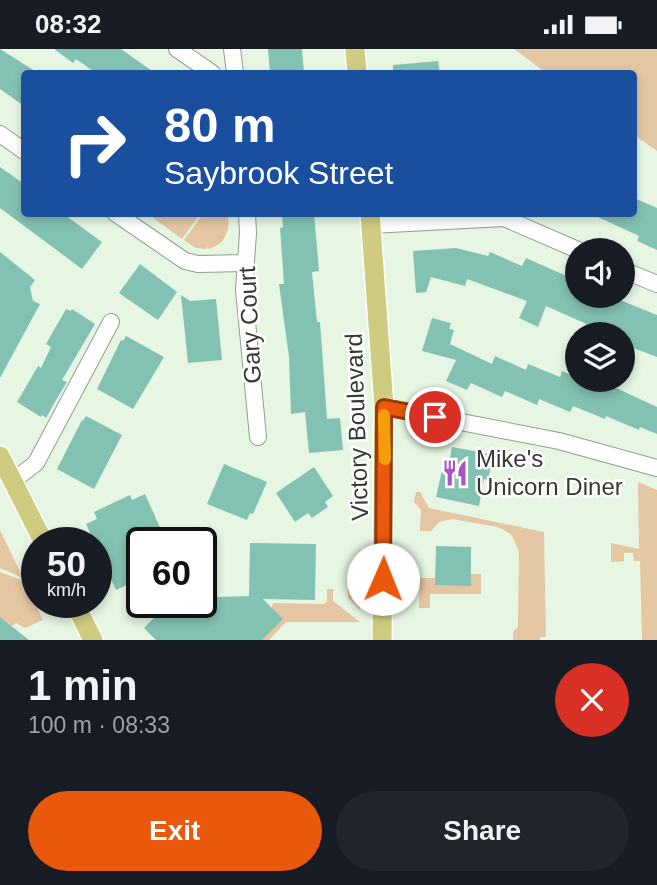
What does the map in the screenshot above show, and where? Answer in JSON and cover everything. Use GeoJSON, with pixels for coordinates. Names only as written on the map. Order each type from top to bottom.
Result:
{"type":"FeatureCollection","features":[{"type":"Feature","properties":{"kind":"main road"},"geometry":{"type":"LineString","coordinates":[[355,49],[357,70]]}},
{"type":"Feature","properties":{"kind":"main road","name":"Victory Boulevard"},"geometry":{"type":"LineString","coordinates":[[371,219],[384,407],[382,637]]}},
{"type":"Feature","properties":{"kind":"main road"},"geometry":{"type":"LineString","coordinates":[[0,456],[36,527]]}},
{"type":"Feature","properties":{"kind":"main road"},"geometry":{"type":"LineString","coordinates":[[82,618],[93,640]]}},
{"type":"Feature","properties":{"kind":"street"},"geometry":{"type":"LineString","coordinates":[[177,49],[208,70]]}},
{"type":"Feature","properties":{"kind":"street"},"geometry":{"type":"LineString","coordinates":[[232,49],[235,70]]}},
{"type":"Feature","properties":{"kind":"street"},"geometry":{"type":"LineString","coordinates":[[0,134],[21,149]]}},
{"type":"Feature","properties":{"kind":"street"},"geometry":{"type":"LineString","coordinates":[[121,217],[185,261],[198,264],[246,263]]}},
{"type":"Feature","properties":{"kind":"street","name":"Gary Court"},"geometry":{"type":"LineString","coordinates":[[247,217],[244,290],[258,437]]}},
{"type":"Feature","properties":{"kind":"street"},"geometry":{"type":"LineString","coordinates":[[371,219],[504,219],[565,245]]}},
{"type":"Feature","properties":{"kind":"street"},"geometry":{"type":"LineString","coordinates":[[635,275],[657,284]]}},
{"type":"Feature","properties":{"kind":"street"},"geometry":{"type":"LineString","coordinates":[[14,480],[36,463],[111,322]]}},
{"type":"Feature","properties":{"kind":"street"},"geometry":{"type":"LineString","coordinates":[[384,407],[559,441],[657,468]]}},
{"type":"Feature","properties":{"kind":"shaded area"},"geometry":{"type":"Polygon","coordinates":[[[514,49],[657,49],[657,151],[637,137],[637,70],[542,70],[514,49]]]}},
{"type":"Feature","properties":{"kind":"shaded area"},"geometry":{"type":"Polygon","coordinates":[[[152,217],[198,217],[182,239],[152,217]]]}},
{"type":"Feature","properties":{"kind":"shaded area"},"geometry":{"type":"Polygon","coordinates":[[[201,217],[228,217],[225,236],[214,247],[196,248],[184,240],[201,217]]]}},
{"type":"Feature","properties":{"kind":"shaded area"},"geometry":{"type":"Polygon","coordinates":[[[638,482],[657,490],[657,640],[642,640],[640,561],[634,561],[633,553],[624,553],[624,561],[611,562],[611,543],[639,549],[638,482]]]}},
{"type":"Feature","properties":{"kind":"shaded area"},"geometry":{"type":"Polygon","coordinates":[[[416,492],[420,492],[429,508],[544,532],[546,637],[540,637],[540,640],[513,640],[513,632],[518,627],[519,551],[511,534],[498,527],[452,519],[439,522],[431,531],[420,531],[421,510],[414,502],[416,492]]]}},
{"type":"Feature","properties":{"kind":"shaded area"},"geometry":{"type":"Polygon","coordinates":[[[0,530],[21,577],[0,568],[0,530]]]}},
{"type":"Feature","properties":{"kind":"shaded area"},"geometry":{"type":"Polygon","coordinates":[[[0,572],[21,580],[21,618],[43,620],[25,628],[16,623],[12,626],[0,617],[0,572]]]}},
{"type":"Feature","properties":{"kind":"shaded area"},"geometry":{"type":"Polygon","coordinates":[[[348,574],[360,574],[360,610],[348,598],[348,574]]]}},
{"type":"Feature","properties":{"kind":"shaded area"},"geometry":{"type":"Polygon","coordinates":[[[471,574],[481,574],[481,594],[430,594],[430,608],[419,608],[420,578],[435,578],[435,585],[447,585],[471,574]]]}},
{"type":"Feature","properties":{"kind":"shaded area"},"geometry":{"type":"Polygon","coordinates":[[[327,589],[333,589],[333,601],[360,622],[286,622],[269,640],[262,640],[273,603],[324,604],[327,601],[327,589]]]}},
{"type":"Feature","properties":{"kind":"building"},"geometry":{"type":"Polygon","coordinates":[[[0,49],[33,70],[21,70],[21,104],[0,89],[0,49]]]}},
{"type":"Feature","properties":{"kind":"building"},"geometry":{"type":"Polygon","coordinates":[[[54,49],[121,49],[151,70],[92,70],[76,59],[73,63],[54,49]]]}},
{"type":"Feature","properties":{"kind":"building"},"geometry":{"type":"Polygon","coordinates":[[[268,49],[302,49],[304,70],[270,70],[268,49]]]}},
{"type":"Feature","properties":{"kind":"building"},"geometry":{"type":"Polygon","coordinates":[[[438,61],[440,70],[393,70],[393,65],[438,61]]]}},
{"type":"Feature","properties":{"kind":"building"},"geometry":{"type":"Polygon","coordinates":[[[0,167],[21,182],[21,217],[68,217],[102,242],[82,269],[0,208],[0,167]]]}},
{"type":"Feature","properties":{"kind":"building"},"geometry":{"type":"Polygon","coordinates":[[[637,199],[657,208],[657,250],[637,241],[639,236],[598,217],[637,217],[637,199]]]}},
{"type":"Feature","properties":{"kind":"building"},"geometry":{"type":"Polygon","coordinates":[[[282,217],[314,217],[319,271],[312,272],[317,322],[320,322],[327,419],[340,418],[343,450],[309,453],[305,412],[291,414],[289,357],[279,284],[284,284],[280,228],[283,227],[282,217]]]}},
{"type":"Feature","properties":{"kind":"building"},"geometry":{"type":"Polygon","coordinates":[[[456,248],[488,256],[490,252],[522,266],[526,258],[565,275],[565,308],[635,306],[657,315],[657,357],[635,349],[635,322],[582,322],[546,306],[538,327],[519,318],[527,301],[467,279],[465,286],[431,277],[426,292],[416,293],[413,251],[456,248]]]}},
{"type":"Feature","properties":{"kind":"building"},"geometry":{"type":"Polygon","coordinates":[[[0,252],[35,280],[30,287],[33,301],[40,304],[0,378],[0,252]]]}},
{"type":"Feature","properties":{"kind":"building"},"geometry":{"type":"Polygon","coordinates":[[[140,264],[177,292],[158,320],[119,293],[140,264]]]}},
{"type":"Feature","properties":{"kind":"building"},"geometry":{"type":"Polygon","coordinates":[[[181,295],[190,301],[216,299],[222,360],[188,363],[181,295]]]}},
{"type":"Feature","properties":{"kind":"building"},"geometry":{"type":"Polygon","coordinates":[[[66,309],[72,309],[95,324],[62,380],[67,382],[46,418],[42,415],[41,417],[17,402],[38,366],[41,368],[51,347],[46,344],[66,309]]]}},
{"type":"Feature","properties":{"kind":"building"},"geometry":{"type":"Polygon","coordinates":[[[432,318],[451,323],[449,329],[454,330],[450,344],[492,364],[495,356],[526,370],[528,364],[560,377],[562,371],[565,372],[565,392],[625,392],[657,407],[657,434],[640,427],[639,430],[606,416],[605,419],[573,406],[570,412],[539,399],[537,405],[505,391],[502,397],[471,383],[467,390],[446,381],[456,360],[422,351],[432,318]]]}},
{"type":"Feature","properties":{"kind":"building"},"geometry":{"type":"Polygon","coordinates":[[[126,336],[164,357],[133,409],[97,389],[121,340],[126,336]]]}},
{"type":"Feature","properties":{"kind":"building"},"geometry":{"type":"Polygon","coordinates":[[[86,416],[122,435],[94,489],[57,469],[86,416]]]}},
{"type":"Feature","properties":{"kind":"building"},"geometry":{"type":"Polygon","coordinates":[[[452,447],[490,454],[488,460],[492,461],[488,480],[484,479],[479,506],[436,497],[444,462],[449,464],[452,447]]]}},
{"type":"Feature","properties":{"kind":"building"},"geometry":{"type":"Polygon","coordinates":[[[224,464],[267,482],[253,514],[250,513],[247,520],[207,504],[224,464]]]}},
{"type":"Feature","properties":{"kind":"building"},"geometry":{"type":"Polygon","coordinates":[[[314,467],[333,496],[325,502],[328,507],[312,518],[308,513],[295,522],[276,493],[314,467]]]}},
{"type":"Feature","properties":{"kind":"building"},"geometry":{"type":"Polygon","coordinates":[[[145,494],[160,527],[126,527],[126,585],[116,590],[112,581],[112,527],[87,527],[86,524],[97,519],[94,512],[130,495],[132,500],[145,494]]]}},
{"type":"Feature","properties":{"kind":"building"},"geometry":{"type":"Polygon","coordinates":[[[250,543],[316,544],[315,600],[263,599],[283,619],[262,640],[156,640],[144,628],[154,618],[217,618],[217,596],[249,596],[250,543]]]}},
{"type":"Feature","properties":{"kind":"building"},"geometry":{"type":"Polygon","coordinates":[[[436,546],[471,547],[471,586],[435,585],[436,546]]]}},
{"type":"Feature","properties":{"kind":"building"},"geometry":{"type":"Polygon","coordinates":[[[0,617],[29,640],[0,640],[0,617]]]}},
{"type":"Feature","properties":{"kind":"slow traffic"},"geometry":{"type":"LineString","coordinates":[[384,415],[385,459]]}},
{"type":"Feature","properties":{"kind":"place","name":"Mike's Unicorn Diner"},"geometry":{"type":"Point","coordinates":[455,473]}},
{"type":"Feature","properties":{"kind":"route"},"geometry":{"type":"LineString","coordinates":[[383,579],[384,407],[435,417]]}}]}
